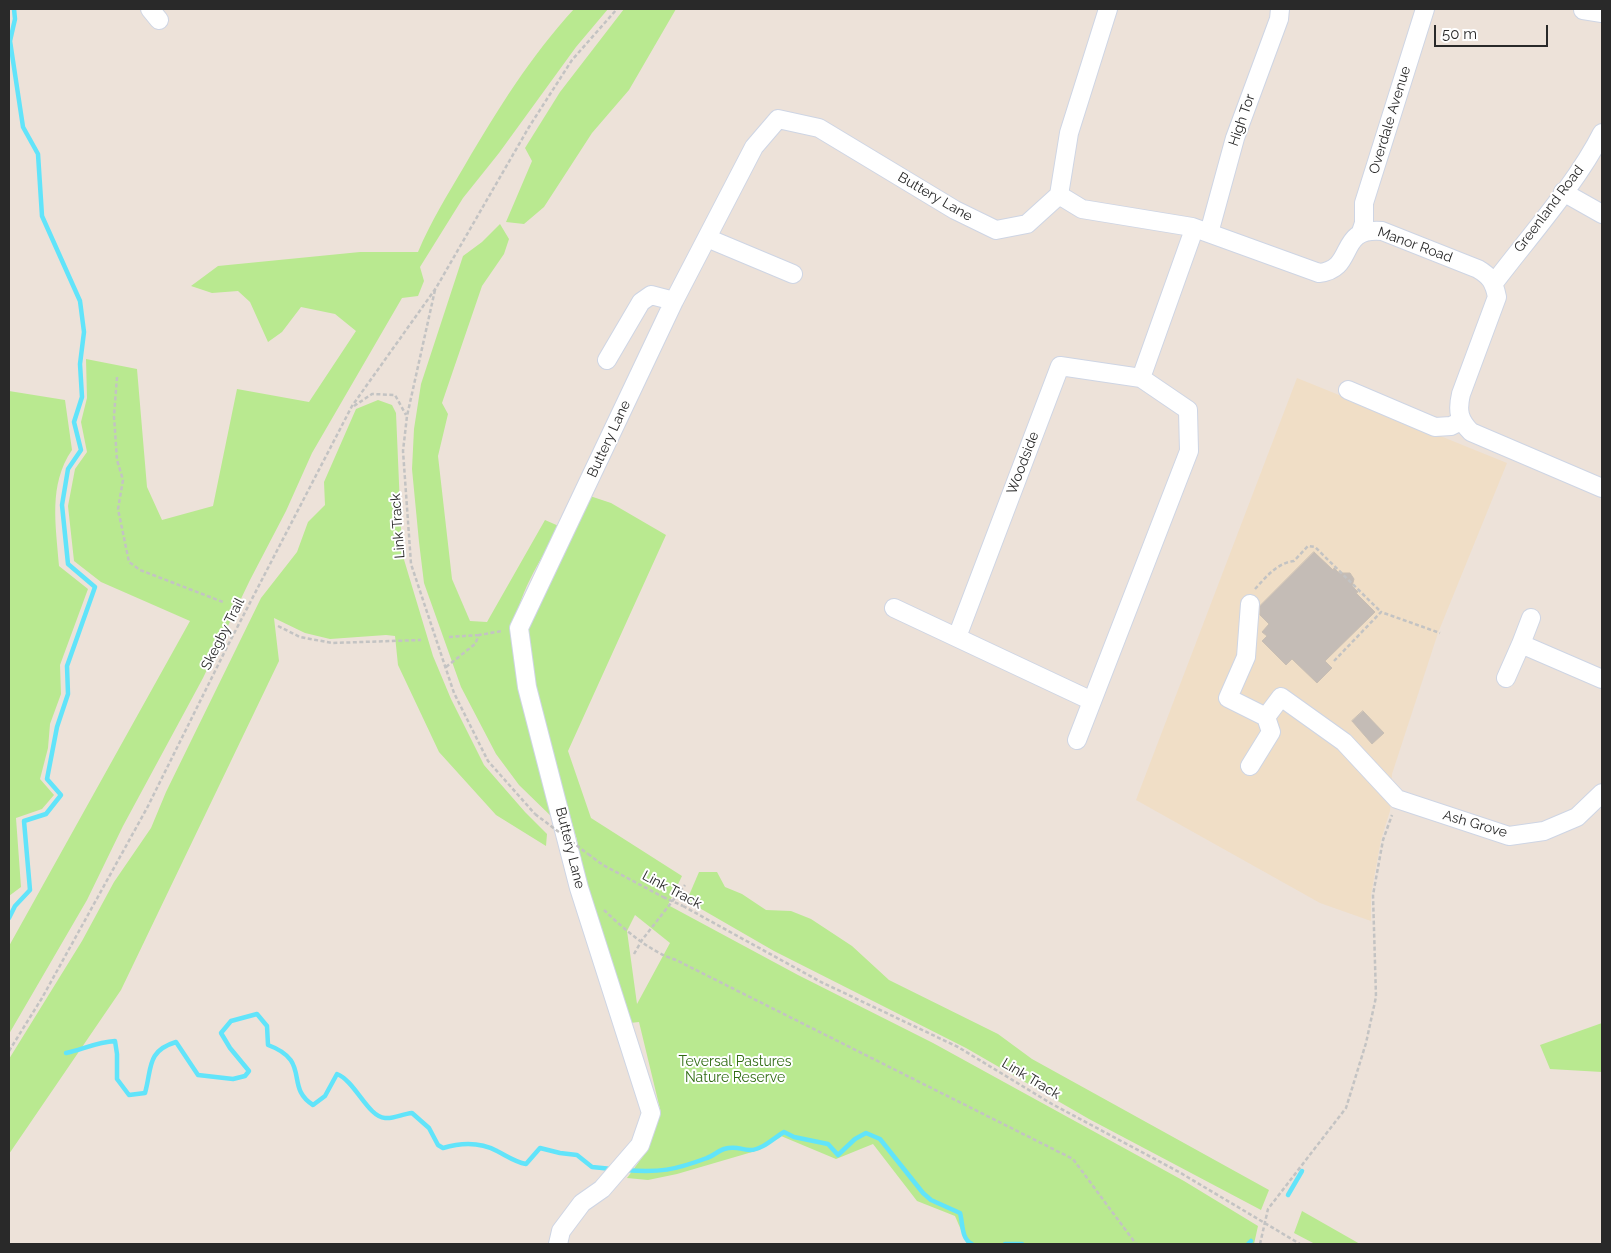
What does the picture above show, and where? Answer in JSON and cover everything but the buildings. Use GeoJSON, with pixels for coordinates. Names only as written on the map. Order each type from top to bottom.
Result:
{"type":"FeatureCollection","features":[{"type":"Feature","properties":{"kind":"street"},"geometry":{"type":"LineString","coordinates":[[1059,195],[1069,133],[1108,9]]}},
{"type":"Feature","properties":{"kind":"street","name":"High Tor"},"geometry":{"type":"LineString","coordinates":[[1209,233],[1235,138],[1280,9]]}},
{"type":"Feature","properties":{"kind":"street","name":"Overdale Avenue"},"geometry":{"type":"LineString","coordinates":[[1361,232],[1364,223],[1364,203],[1425,9]]}},
{"type":"Feature","properties":{"kind":"street"},"geometry":{"type":"LineString","coordinates":[[1583,10],[1602,13]]}},
{"type":"Feature","properties":{"kind":"street","name":"Buttery Lane"},"geometry":{"type":"LineString","coordinates":[[558,1244],[561,1231],[582,1203],[602,1189],[640,1145],[651,1113],[579,888],[527,687],[519,628],[674,301],[754,147],[778,119],[819,128],[955,210],[996,230],[1027,224],[1059,195]]}},
{"type":"Feature","properties":{"kind":"street","name":"Greenland Road"},"geometry":{"type":"LineString","coordinates":[[1494,283],[1595,148],[1602,133]]}},
{"type":"Feature","properties":{"kind":"street"},"geometry":{"type":"LineString","coordinates":[[1563,192],[1602,214]]}},
{"type":"Feature","properties":{"kind":"street","name":"Manor Road"},"geometry":{"type":"LineString","coordinates":[[1059,195],[1082,209],[1192,227],[1319,273],[1328,272],[1337,266],[1343,259],[1352,239],[1361,232],[1382,230],[1478,268],[1488,275],[1494,283]]}},
{"type":"Feature","properties":{"kind":"street"},"geometry":{"type":"LineString","coordinates":[[1141,378],[1192,227]]}},
{"type":"Feature","properties":{"kind":"street"},"geometry":{"type":"LineString","coordinates":[[707,238],[793,274]]}},
{"type":"Feature","properties":{"kind":"street"},"geometry":{"type":"LineString","coordinates":[[1494,283],[1497,296],[1495,306],[1461,394],[1458,409],[1461,421],[1472,432],[1602,488]]}},
{"type":"Feature","properties":{"kind":"street"},"geometry":{"type":"LineString","coordinates":[[607,360],[642,302],[650,295],[674,301]]}},
{"type":"Feature","properties":{"kind":"street","name":"Woodside"},"geometry":{"type":"LineString","coordinates":[[957,636],[1060,366],[1141,378],[1188,410],[1189,451],[1077,740]]}},
{"type":"Feature","properties":{"kind":"street"},"geometry":{"type":"LineString","coordinates":[[1348,390],[1436,427],[1451,426],[1461,421]]}},
{"type":"Feature","properties":{"kind":"street"},"geometry":{"type":"LineString","coordinates":[[1250,604],[1246,657],[1228,698],[1266,717],[1271,732],[1250,766]]}},
{"type":"Feature","properties":{"kind":"street"},"geometry":{"type":"LineString","coordinates":[[894,608],[1092,701]]}},
{"type":"Feature","properties":{"kind":"street"},"geometry":{"type":"LineString","coordinates":[[1506,678],[1531,618]]}},
{"type":"Feature","properties":{"kind":"street"},"geometry":{"type":"LineString","coordinates":[[1520,644],[1602,679]]}},
{"type":"Feature","properties":{"kind":"street"},"geometry":{"type":"LineString","coordinates":[[1266,717],[1282,697],[1344,742],[1397,799]]}},
{"type":"Feature","properties":{"kind":"street","name":"Ash Grove"},"geometry":{"type":"LineString","coordinates":[[1397,799],[1509,836],[1544,830],[1577,817],[1602,793]]}},
{"type":"Feature","properties":{"kind":"path"},"geometry":{"type":"LineString","coordinates":[[436,288],[545,102],[572,60],[616,9]]}},
{"type":"Feature","properties":{"kind":"path","name":"Skegby Trail"},"geometry":{"type":"LineString","coordinates":[[9,1051],[42,998],[147,808],[227,647],[352,406],[436,288]]}},
{"type":"Feature","properties":{"kind":"path","name":"Link Track"},"geometry":{"type":"LineString","coordinates":[[436,288],[407,416],[403,450],[411,564],[454,693],[488,761],[535,814],[603,865],[683,906],[821,982],[958,1047],[1052,1104],[1179,1172],[1300,1244]]}},
{"type":"Feature","properties":{"kind":"path"},"geometry":{"type":"LineString","coordinates":[[117,377],[114,416],[117,460],[123,480],[118,509],[129,562],[140,570],[223,602]]}},
{"type":"Feature","properties":{"kind":"path"},"geometry":{"type":"LineString","coordinates":[[352,406],[372,394],[394,395],[407,416]]}},
{"type":"Feature","properties":{"kind":"path"},"geometry":{"type":"LineString","coordinates":[[1250,604],[1253,591],[1274,569],[1294,561],[1308,546],[1316,546],[1381,612],[1440,633]]}},
{"type":"Feature","properties":{"kind":"path"},"geometry":{"type":"LineString","coordinates":[[1334,661],[1381,612]]}},
{"type":"Feature","properties":{"kind":"path"},"geometry":{"type":"LineString","coordinates":[[278,626],[300,638],[332,643],[421,640]]}},
{"type":"Feature","properties":{"kind":"path"},"geometry":{"type":"LineString","coordinates":[[449,637],[479,635],[519,628]]}},
{"type":"Feature","properties":{"kind":"path"},"geometry":{"type":"LineString","coordinates":[[446,667],[475,644],[479,635]]}},
{"type":"Feature","properties":{"kind":"path"},"geometry":{"type":"LineString","coordinates":[[1260,1244],[1267,1225],[1268,1209],[1346,1108],[1366,1043],[1376,997],[1373,895],[1383,840],[1397,799]]}},
{"type":"Feature","properties":{"kind":"path"},"geometry":{"type":"LineString","coordinates":[[634,954],[642,940],[685,886]]}},
{"type":"Feature","properties":{"kind":"path"},"geometry":{"type":"LineString","coordinates":[[600,906],[627,931],[662,956],[676,960],[879,1060],[1073,1159],[1136,1244]]}},
{"type":"Feature","properties":{"kind":"shaded area"},"geometry":{"type":"Polygon","coordinates":[[[1297,378],[1507,463],[1438,633],[1392,774],[1390,811],[1381,840],[1371,895],[1371,921],[1320,903],[1136,800],[1297,378]]]}},
{"type":"Feature","properties":{"kind":"green space"},"geometry":{"type":"Polygon","coordinates":[[[574,9],[608,9],[576,47],[499,153],[463,198],[420,267],[424,281],[418,296],[402,298],[312,453],[286,511],[250,580],[203,678],[123,826],[87,900],[9,1034],[9,946],[190,621],[101,582],[74,561],[68,506],[75,469],[87,452],[81,422],[87,398],[86,359],[137,369],[147,487],[162,520],[213,506],[237,389],[309,402],[356,331],[335,314],[301,307],[282,332],[268,342],[250,302],[238,291],[212,293],[191,286],[218,266],[360,252],[418,252],[428,229],[502,104],[543,46],[574,9]]]}},
{"type":"Feature","properties":{"kind":"green space"},"geometry":{"type":"Polygon","coordinates":[[[624,9],[676,9],[629,90],[592,133],[544,207],[524,224],[506,222],[532,161],[525,148],[560,92],[624,9]]]}},
{"type":"Feature","properties":{"kind":"green space"},"geometry":{"type":"Polygon","coordinates":[[[500,224],[509,239],[504,254],[482,286],[442,403],[448,414],[438,456],[452,579],[470,621],[487,622],[545,520],[561,527],[530,579],[519,607],[513,636],[557,822],[519,785],[496,754],[461,687],[424,583],[412,469],[414,429],[421,384],[463,256],[482,242],[500,224]]]}},
{"type":"Feature","properties":{"kind":"green space"},"geometry":{"type":"Polygon","coordinates":[[[9,391],[65,400],[72,450],[64,463],[59,477],[55,506],[59,566],[88,589],[60,665],[61,694],[50,724],[48,748],[40,779],[54,795],[42,809],[16,818],[21,887],[9,896],[9,391]]]}},
{"type":"Feature","properties":{"kind":"green space"},"geometry":{"type":"Polygon","coordinates":[[[378,400],[392,405],[396,413],[402,553],[433,656],[451,699],[484,765],[547,834],[546,846],[496,815],[439,752],[398,665],[395,636],[330,639],[305,633],[274,618],[279,661],[121,990],[9,1154],[9,1059],[82,941],[114,882],[151,828],[166,792],[261,598],[297,552],[308,522],[325,505],[324,482],[356,409],[378,400]]]}},
{"type":"Feature","properties":{"kind":"green space","name":"Teversal Pastures Nature Reserve"},"geometry":{"type":"Polygon","coordinates":[[[590,496],[611,503],[666,535],[568,751],[591,818],[682,876],[668,905],[798,975],[933,1043],[1184,1181],[1258,1226],[1254,1244],[967,1244],[955,1216],[917,1201],[873,1144],[836,1159],[781,1136],[759,1150],[677,1174],[648,1180],[627,1178],[647,1151],[661,1113],[639,1022],[630,1023],[582,878],[577,840],[531,685],[524,627],[590,496]],[[635,915],[627,931],[637,1004],[670,943],[635,915]]]}},
{"type":"Feature","properties":{"kind":"green space"},"geometry":{"type":"Polygon","coordinates":[[[699,872],[717,872],[725,887],[742,894],[766,910],[791,911],[811,919],[852,946],[889,980],[998,1034],[1032,1059],[1269,1190],[1261,1210],[1089,1119],[966,1048],[774,951],[696,906],[687,900],[699,872]]]}},
{"type":"Feature","properties":{"kind":"green space"},"geometry":{"type":"Polygon","coordinates":[[[1602,1023],[1602,1072],[1550,1069],[1540,1045],[1602,1023]]]}},
{"type":"Feature","properties":{"kind":"green space"},"geometry":{"type":"Polygon","coordinates":[[[1302,1211],[1360,1244],[1315,1244],[1294,1233],[1302,1211]]]}},
{"type":"Feature","properties":{"kind":"waterway"},"geometry":{"type":"LineString","coordinates":[[9,918],[15,906],[30,890],[24,821],[46,814],[61,795],[47,779],[57,727],[68,694],[67,666],[95,587],[68,564],[62,505],[68,469],[81,450],[74,422],[82,397],[80,364],[84,332],[80,301],[42,216],[38,154],[23,127],[10,41],[15,19],[14,9]]}},
{"type":"Feature","properties":{"kind":"waterway"},"geometry":{"type":"LineString","coordinates":[[66,1053],[115,1041],[117,1079],[129,1095],[145,1093],[155,1056],[159,1050],[176,1042],[198,1075],[233,1079],[245,1076],[249,1071],[230,1048],[221,1033],[231,1021],[257,1014],[267,1026],[268,1045],[281,1051],[290,1059],[294,1066],[300,1090],[313,1105],[325,1096],[337,1074],[344,1078],[373,1112],[379,1116],[388,1118],[412,1113],[429,1128],[438,1145],[443,1148],[463,1144],[484,1146],[526,1164],[540,1148],[577,1155],[592,1167],[612,1169]]}},
{"type":"Feature","properties":{"kind":"waterway"},"geometry":{"type":"LineString","coordinates":[[625,1170],[648,1171],[676,1168],[696,1162],[728,1148],[754,1149],[763,1146],[784,1132],[794,1137],[828,1144],[838,1155],[855,1139],[866,1133],[880,1139],[923,1193],[931,1200],[960,1213],[964,1235],[968,1242],[972,1244]]}},
{"type":"Feature","properties":{"kind":"waterway"},"geometry":{"type":"LineString","coordinates":[[1288,1195],[1302,1171]]}},
{"type":"Feature","properties":{"kind":"waterway"},"geometry":{"type":"LineString","coordinates":[[1248,1244],[1251,1241]]}},
{"type":"Feature","properties":{"kind":"waterway"},"geometry":{"type":"LineString","coordinates":[[1005,1244],[1022,1244]]}}]}
